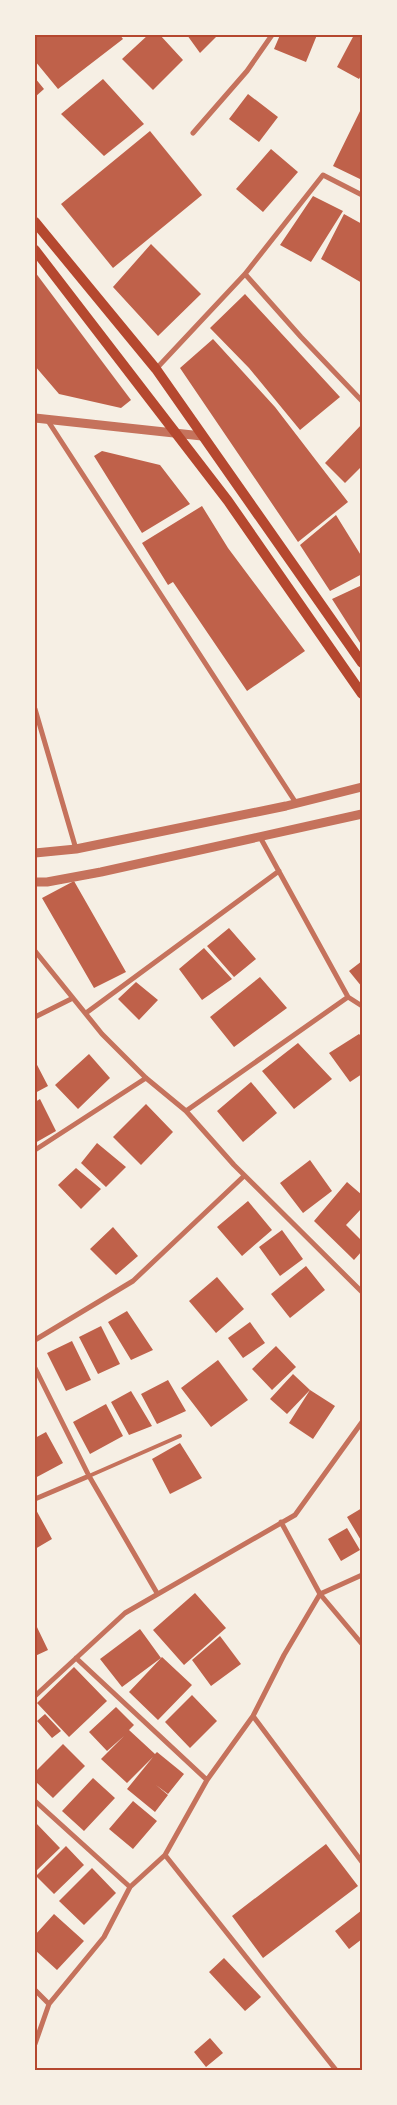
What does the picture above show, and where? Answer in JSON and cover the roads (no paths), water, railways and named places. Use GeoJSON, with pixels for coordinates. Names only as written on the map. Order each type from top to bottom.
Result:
{"type":"FeatureCollection","features":[{"type":"Feature","properties":{"kind":"main road"},"geometry":{"type":"LineString","coordinates":[[35,222],[156,369],[362,663]]}},
{"type":"Feature","properties":{"kind":"main road"},"geometry":{"type":"LineString","coordinates":[[35,250],[228,501],[362,694]]}},
{"type":"Feature","properties":{"kind":"street"},"geometry":{"type":"LineString","coordinates":[[193,133],[247,71],[272,35]]}},
{"type":"Feature","properties":{"kind":"street"},"geometry":{"type":"LineString","coordinates":[[156,369],[245,274],[322,175],[362,195]]}},
{"type":"Feature","properties":{"kind":"street"},"geometry":{"type":"LineString","coordinates":[[245,274],[362,401]]}},
{"type":"Feature","properties":{"kind":"street"},"geometry":{"type":"LineString","coordinates":[[35,418],[48,421],[202,436]]}},
{"type":"Feature","properties":{"kind":"street"},"geometry":{"type":"LineString","coordinates":[[48,421],[296,803]]}},
{"type":"Feature","properties":{"kind":"street"},"geometry":{"type":"LineString","coordinates":[[35,709],[76,849]]}},
{"type":"Feature","properties":{"kind":"street"},"geometry":{"type":"LineString","coordinates":[[35,853],[76,849],[296,803],[362,787]]}},
{"type":"Feature","properties":{"kind":"street"},"geometry":{"type":"LineString","coordinates":[[35,882],[47,882],[101,872],[362,814]]}},
{"type":"Feature","properties":{"kind":"street"},"geometry":{"type":"LineString","coordinates":[[260,837],[348,998],[362,1006]]}},
{"type":"Feature","properties":{"kind":"street"},"geometry":{"type":"LineString","coordinates":[[86,1013],[279,871]]}},
{"type":"Feature","properties":{"kind":"street"},"geometry":{"type":"LineString","coordinates":[[35,951],[102,1034],[146,1078],[186,1111],[244,1176],[362,1292]]}},
{"type":"Feature","properties":{"kind":"street"},"geometry":{"type":"LineString","coordinates":[[35,1018],[73,998]]}},
{"type":"Feature","properties":{"kind":"street"},"geometry":{"type":"LineString","coordinates":[[186,1111],[348,998]]}},
{"type":"Feature","properties":{"kind":"street"},"geometry":{"type":"LineString","coordinates":[[35,1150],[146,1078]]}},
{"type":"Feature","properties":{"kind":"street"},"geometry":{"type":"LineString","coordinates":[[35,1340],[133,1281],[244,1176]]}},
{"type":"Feature","properties":{"kind":"street"},"geometry":{"type":"LineString","coordinates":[[35,1368],[89,1476],[157,1593]]}},
{"type":"Feature","properties":{"kind":"street"},"geometry":{"type":"LineString","coordinates":[[35,1696],[125,1613],[295,1514],[362,1422]]}},
{"type":"Feature","properties":{"kind":"street"},"geometry":{"type":"LineString","coordinates":[[35,1499],[89,1476]]}},
{"type":"Feature","properties":{"kind":"street"},"geometry":{"type":"LineString","coordinates":[[281,1522],[320,1594],[362,1644]]}},
{"type":"Feature","properties":{"kind":"street"},"geometry":{"type":"LineString","coordinates":[[35,2044],[49,2004],[104,1937],[130,1887],[165,1855],[208,1780],[253,1716],[284,1655],[320,1594],[362,1575]]}},
{"type":"Feature","properties":{"kind":"street"},"geometry":{"type":"LineString","coordinates":[[76,1658],[208,1780]]}},
{"type":"Feature","properties":{"kind":"street"},"geometry":{"type":"LineString","coordinates":[[253,1716],[362,1862]]}},
{"type":"Feature","properties":{"kind":"street"},"geometry":{"type":"LineString","coordinates":[[35,1801],[130,1887]]}},
{"type":"Feature","properties":{"kind":"street"},"geometry":{"type":"LineString","coordinates":[[165,1855],[336,2070]]}},
{"type":"Feature","properties":{"kind":"street"},"geometry":{"type":"LineString","coordinates":[[35,1990],[49,2004]]}},
{"type":"Feature","properties":{"kind":"lane"},"geometry":{"type":"LineString","coordinates":[[89,1476],[180,1436]]}}]}
